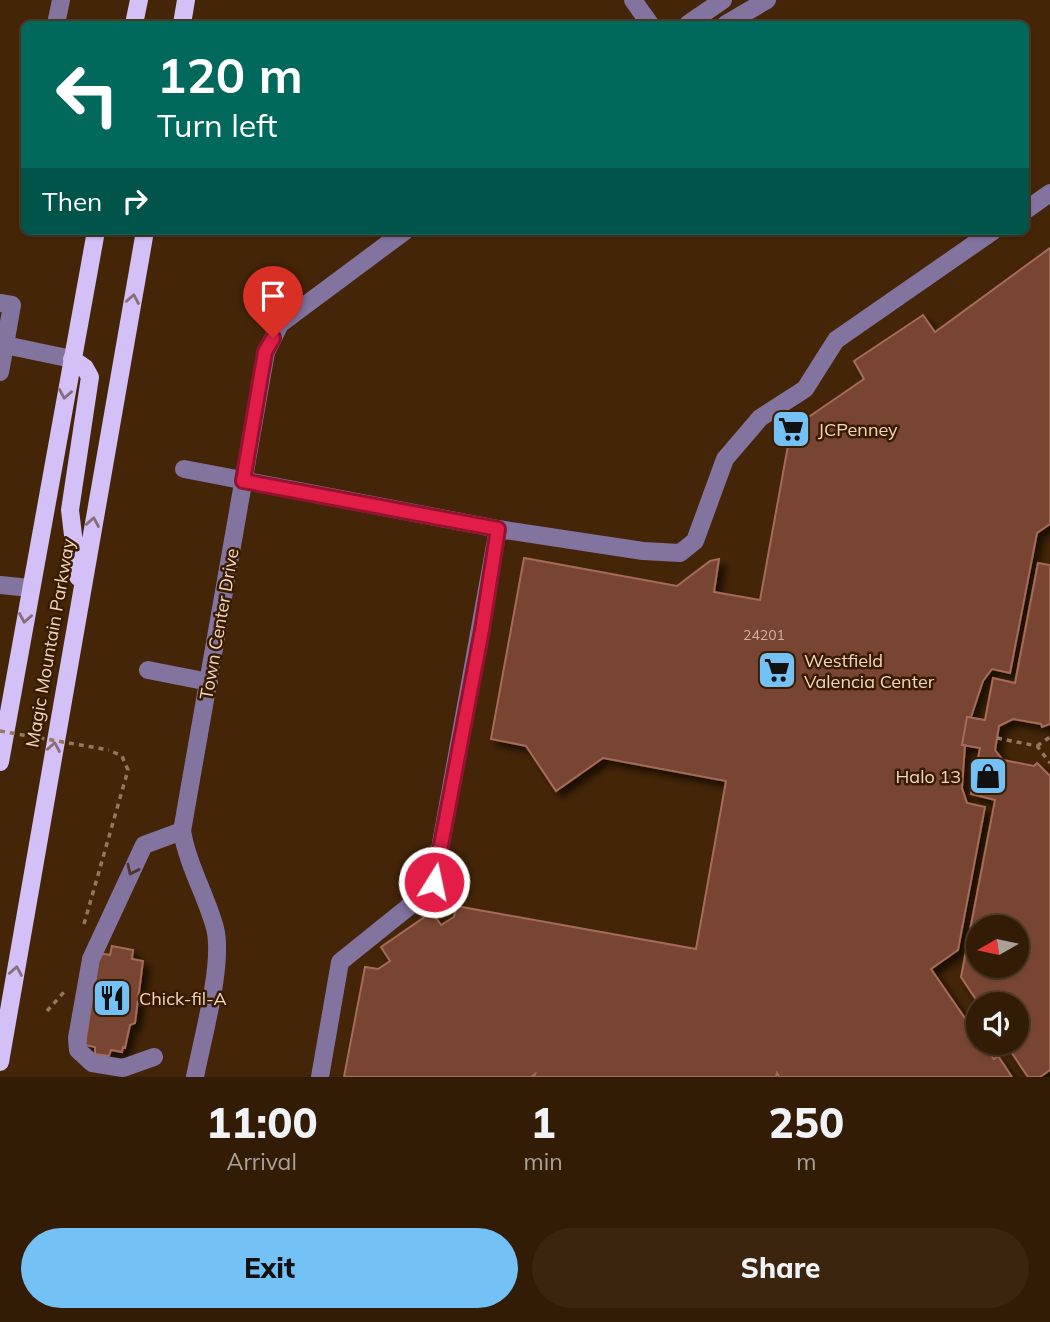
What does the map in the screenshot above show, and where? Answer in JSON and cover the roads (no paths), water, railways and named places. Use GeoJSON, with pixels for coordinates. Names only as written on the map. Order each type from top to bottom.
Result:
{"type":"FeatureCollection","features":[{"type":"Feature","properties":{"kind":"main road"},"geometry":{"type":"LineString","coordinates":[[135,21],[139,0]]}},
{"type":"Feature","properties":{"kind":"main road"},"geometry":{"type":"LineString","coordinates":[[182,21],[186,0]]}},
{"type":"Feature","properties":{"kind":"main road","name":"Magic Mountain Parkway"},"geometry":{"type":"LineString","coordinates":[[0,762],[95,235]]}},
{"type":"Feature","properties":{"kind":"main road","name":"Magic Mountain Parkway"},"geometry":{"type":"LineString","coordinates":[[0,1062],[144,235]]}},
{"type":"Feature","properties":{"kind":"main road"},"geometry":{"type":"LineString","coordinates":[[72,359],[85,368],[90,377],[69,510],[80,594]]}},
{"type":"Feature","properties":{"kind":"street"},"geometry":{"type":"LineString","coordinates":[[57,21],[61,0]]}},
{"type":"Feature","properties":{"kind":"street"},"geometry":{"type":"LineString","coordinates":[[633,0],[648,21]]}},
{"type":"Feature","properties":{"kind":"street"},"geometry":{"type":"LineString","coordinates":[[692,21],[723,0]]}},
{"type":"Feature","properties":{"kind":"street"},"geometry":{"type":"LineString","coordinates":[[731,21],[767,0]]}},
{"type":"Feature","properties":{"kind":"street"},"geometry":{"type":"LineString","coordinates":[[1029,208],[1050,193]]}},
{"type":"Feature","properties":{"kind":"street","name":"Town Center Drive"},"geometry":{"type":"LineString","coordinates":[[195,1077],[216,962],[216,930],[195,877],[182,831],[265,352],[280,324],[400,235]]}},
{"type":"Feature","properties":{"kind":"street"},"geometry":{"type":"LineString","coordinates":[[184,469],[498,529],[655,552],[680,553],[695,541],[699,533],[725,459],[760,418],[805,389],[836,341],[987,235]]}},
{"type":"Feature","properties":{"kind":"street"},"geometry":{"type":"LineString","coordinates":[[0,303],[12,305],[0,372]]}},
{"type":"Feature","properties":{"kind":"street"},"geometry":{"type":"LineString","coordinates":[[5,345],[72,359]]}},
{"type":"Feature","properties":{"kind":"street"},"geometry":{"type":"LineString","coordinates":[[320,1077],[340,962],[432,888],[434,882],[482,630],[498,529]]}},
{"type":"Feature","properties":{"kind":"street"},"geometry":{"type":"LineString","coordinates":[[0,585],[30,588]]}},
{"type":"Feature","properties":{"kind":"street"},"geometry":{"type":"LineString","coordinates":[[148,670],[209,682]]}},
{"type":"Feature","properties":{"kind":"street"},"geometry":{"type":"LineString","coordinates":[[154,1057],[123,1068],[92,1063],[78,1050],[77,1038],[91,959],[144,845],[182,831]]}},
{"type":"Feature","properties":{"kind":"place","name":"JCPenney"},"geometry":{"type":"Point","coordinates":[791,429]}},
{"type":"Feature","properties":{"kind":"place","name":"Westfield Valencia Center"},"geometry":{"type":"Point","coordinates":[777,670]}},
{"type":"Feature","properties":{"kind":"place","name":"Halo 13"},"geometry":{"type":"Point","coordinates":[988,776]}},
{"type":"Feature","properties":{"kind":"place","name":"Chick-fil-A"},"geometry":{"type":"Point","coordinates":[112,998]}}]}
